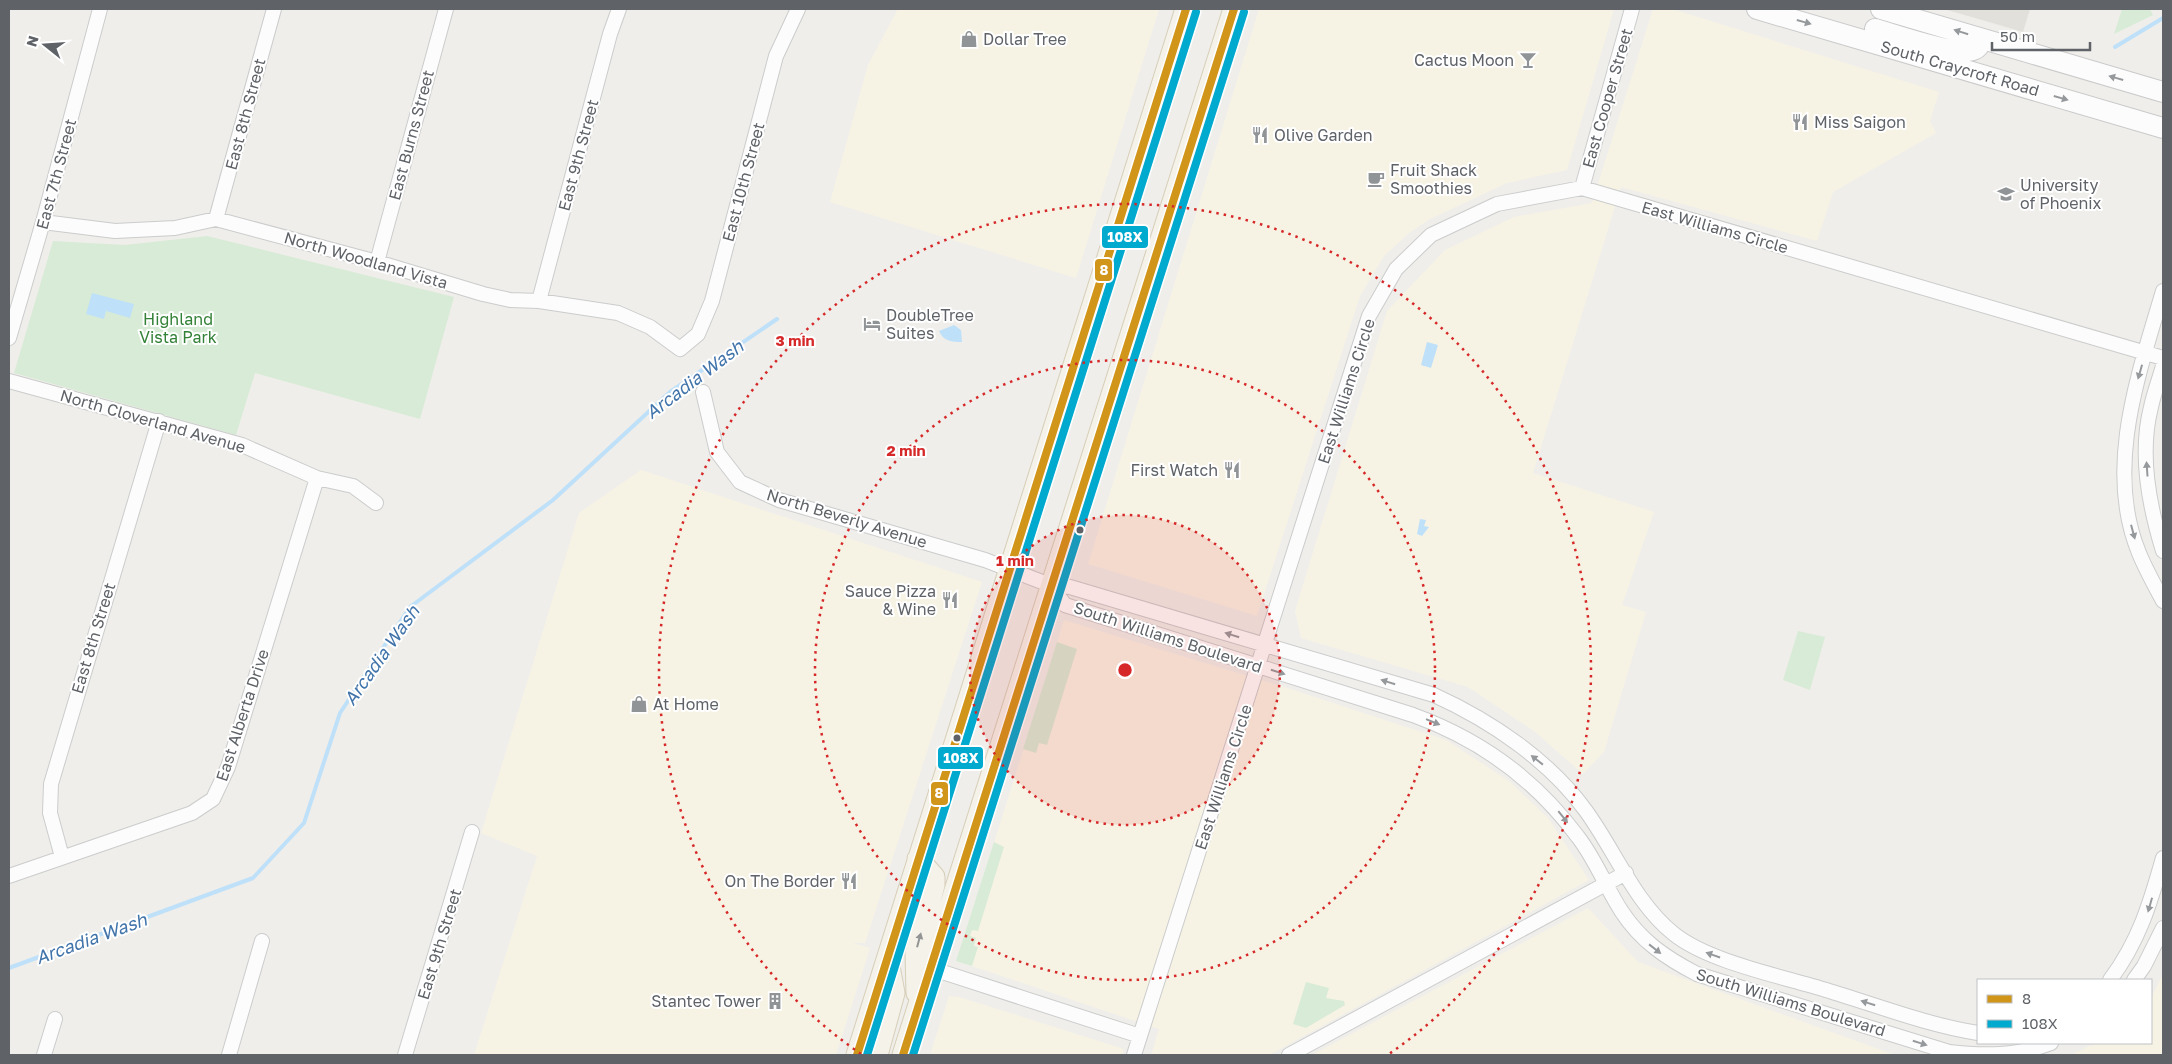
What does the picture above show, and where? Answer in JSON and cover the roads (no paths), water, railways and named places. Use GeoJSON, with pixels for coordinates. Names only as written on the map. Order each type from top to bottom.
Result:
{"type":"FeatureCollection","features":[{"type":"Feature","properties":{"kind":"main road"},"geometry":{"type":"LineString","coordinates":[[857,1055],[1186,9]]}},
{"type":"Feature","properties":{"kind":"main road"},"geometry":{"type":"LineString","coordinates":[[903,1055],[1050,585],[1234,9]]}},
{"type":"Feature","properties":{"kind":"main road","name":"South Craycroft Road"},"geometry":{"type":"LineString","coordinates":[[1757,9],[2163,128]]}},
{"type":"Feature","properties":{"kind":"main road","name":"South Craycroft Road"},"geometry":{"type":"LineString","coordinates":[[1881,9],[2163,92]]}},
{"type":"Feature","properties":{"kind":"main road"},"geometry":{"type":"LineString","coordinates":[[1829,30],[1861,25],[1958,52],[1972,51],[1980,46],[1982,39]]}},
{"type":"Feature","properties":{"kind":"main road"},"geometry":{"type":"LineString","coordinates":[[918,859],[934,877],[934,885],[916,953],[918,1005]]}},
{"type":"Feature","properties":{"kind":"main road"},"geometry":{"type":"LineString","coordinates":[[877,1055],[894,993],[887,958]]}},
{"type":"Feature","properties":{"kind":"street","name":"East 7th Street"},"geometry":{"type":"LineString","coordinates":[[9,338],[43,222],[100,9]]}},
{"type":"Feature","properties":{"kind":"street","name":"East 8th Street"},"geometry":{"type":"LineString","coordinates":[[216,219],[274,9]]}},
{"type":"Feature","properties":{"kind":"street","name":"East Burns Street"},"geometry":{"type":"LineString","coordinates":[[377,262],[446,9]]}},
{"type":"Feature","properties":{"kind":"street","name":"East 9th Street"},"geometry":{"type":"LineString","coordinates":[[539,301],[610,34],[619,9]]}},
{"type":"Feature","properties":{"kind":"street","name":"East 10th Street"},"geometry":{"type":"LineString","coordinates":[[680,349],[698,334],[712,302],[776,56],[798,9]]}},
{"type":"Feature","properties":{"kind":"street","name":"East Cooper Street"},"geometry":{"type":"LineString","coordinates":[[1582,188],[1632,9]]}},
{"type":"Feature","properties":{"kind":"street","name":"East Williams Circle"},"geometry":{"type":"LineString","coordinates":[[1134,1055],[1266,645],[1369,316],[1396,269],[1431,235],[1497,204],[1582,188],[2163,358]]}},
{"type":"Feature","properties":{"kind":"street","name":"North Woodland Vista"},"geometry":{"type":"LineString","coordinates":[[43,222],[115,232],[175,228],[216,219],[377,262],[483,294],[510,300],[539,301],[618,313],[650,327],[680,349]]}},
{"type":"Feature","properties":{"kind":"street"},"geometry":{"type":"LineString","coordinates":[[2163,291],[2130,410],[2125,474],[2132,526],[2139,552],[2163,602]]}},
{"type":"Feature","properties":{"kind":"street"},"geometry":{"type":"LineString","coordinates":[[2163,366],[2151,408],[2146,448],[2150,497],[2163,551]]}},
{"type":"Feature","properties":{"kind":"street","name":"North Cloverland Avenue"},"geometry":{"type":"LineString","coordinates":[[9,381],[248,447],[316,478],[353,486],[376,503]]}},
{"type":"Feature","properties":{"kind":"street","name":"North Beverly Avenue"},"geometry":{"type":"LineString","coordinates":[[703,392],[717,452],[740,482],[779,500],[986,560],[1050,585]]}},
{"type":"Feature","properties":{"kind":"street","name":"East 8th Street"},"geometry":{"type":"LineString","coordinates":[[62,857],[51,821],[51,784],[159,421]]}},
{"type":"Feature","properties":{"kind":"street","name":"East Alberta Drive"},"geometry":{"type":"LineString","coordinates":[[9,876],[192,813],[212,799],[228,767],[316,478]]}},
{"type":"Feature","properties":{"kind":"street","name":"South Williams Boulevard"},"geometry":{"type":"LineString","coordinates":[[1050,585],[1072,588],[1266,645],[1434,696],[1454,704],[1507,737],[1545,766],[1567,787],[1586,811],[1658,919],[1694,948],[1922,1019],[1977,1033]]}},
{"type":"Feature","properties":{"kind":"street","name":"South Williams Boulevard"},"geometry":{"type":"LineString","coordinates":[[1050,585],[1065,605],[1421,718],[1466,738],[1536,788],[1558,811],[1579,838],[1608,884],[1621,911],[1649,945],[1666,958],[1697,974],[1949,1052],[2016,1053],[2048,1044]]}},
{"type":"Feature","properties":{"kind":"street","name":"East 9th Street"},"geometry":{"type":"LineString","coordinates":[[405,1055],[472,832]]}},
{"type":"Feature","properties":{"kind":"street"},"geometry":{"type":"LineString","coordinates":[[2111,979],[2128,956],[2146,917],[2163,858]]}},
{"type":"Feature","properties":{"kind":"street"},"geometry":{"type":"LineString","coordinates":[[1289,1055],[1626,873]]}},
{"type":"Feature","properties":{"kind":"street"},"geometry":{"type":"LineString","coordinates":[[2135,979],[2144,966],[2163,928]]}},
{"type":"Feature","properties":{"kind":"street"},"geometry":{"type":"LineString","coordinates":[[229,1055],[262,941]]}},
{"type":"Feature","properties":{"kind":"street"},"geometry":{"type":"LineString","coordinates":[[930,968],[1140,1036]]}},
{"type":"Feature","properties":{"kind":"street"},"geometry":{"type":"LineString","coordinates":[[44,1055],[55,1019]]}},
{"type":"Feature","properties":{"kind":"water"},"geometry":{"type":"Polygon","coordinates":[[[92,293],[134,304],[130,318],[106,311],[104,319],[86,314],[92,293]]]}},
{"type":"Feature","properties":{"kind":"water"},"geometry":{"type":"Polygon","coordinates":[[[954,325],[961,330],[962,342],[948,340],[939,331],[954,325]]]}},
{"type":"Feature","properties":{"kind":"water"},"geometry":{"type":"Polygon","coordinates":[[[1427,342],[1438,345],[1431,368],[1421,365],[1427,342]]]}},
{"type":"Feature","properties":{"kind":"water"},"geometry":{"type":"Polygon","coordinates":[[[1420,519],[1426,520],[1424,526],[1429,527],[1422,536],[1417,534],[1420,519]]]}},
{"type":"Feature","properties":{"kind":"waterway","name":"Arcadia Wash"},"geometry":{"type":"LineString","coordinates":[[2115,47],[2163,18]]}},
{"type":"Feature","properties":{"kind":"waterway","name":"Arcadia Wash"},"geometry":{"type":"LineString","coordinates":[[9,968],[253,878],[304,823],[340,713],[410,607],[553,500],[670,392],[777,319]]}},
{"type":"Feature","properties":{"kind":"place","name":"Dollar Tree"},"geometry":{"type":"Point","coordinates":[969,39]}},
{"type":"Feature","properties":{"kind":"place","name":"Cactus Moon"},"geometry":{"type":"Point","coordinates":[1528,60]}},
{"type":"Feature","properties":{"kind":"place","name":"Miss Saigon"},"geometry":{"type":"Point","coordinates":[1800,122]}},
{"type":"Feature","properties":{"kind":"place","name":"Olive Garden"},"geometry":{"type":"Point","coordinates":[1260,135]}},
{"type":"Feature","properties":{"kind":"place","name":"Fruit Shack Smoothies"},"geometry":{"type":"Point","coordinates":[1376,179]}},
{"type":"Feature","properties":{"kind":"place","name":"University of Phoenix"},"geometry":{"type":"Point","coordinates":[2006,194]}},
{"type":"Feature","properties":{"kind":"place","name":"DoubleTree Suites"},"geometry":{"type":"Point","coordinates":[872,324]}},
{"type":"Feature","properties":{"kind":"place","name":"First Watch"},"geometry":{"type":"Point","coordinates":[1232,470]}},
{"type":"Feature","properties":{"kind":"place","name":"Sauce Pizza & Wine"},"geometry":{"type":"Point","coordinates":[950,600]}},
{"type":"Feature","properties":{"kind":"place","name":"At Home"},"geometry":{"type":"Point","coordinates":[639,704]}},
{"type":"Feature","properties":{"kind":"place","name":"On The Border"},"geometry":{"type":"Point","coordinates":[849,881]}},
{"type":"Feature","properties":{"kind":"place","name":"Stantec Tower"},"geometry":{"type":"Point","coordinates":[775,1001]}},
{"type":"Feature","properties":{"kind":"park label","name":"Highland Vista Park"},"geometry":{"type":"Point","coordinates":[178,328]}}]}
